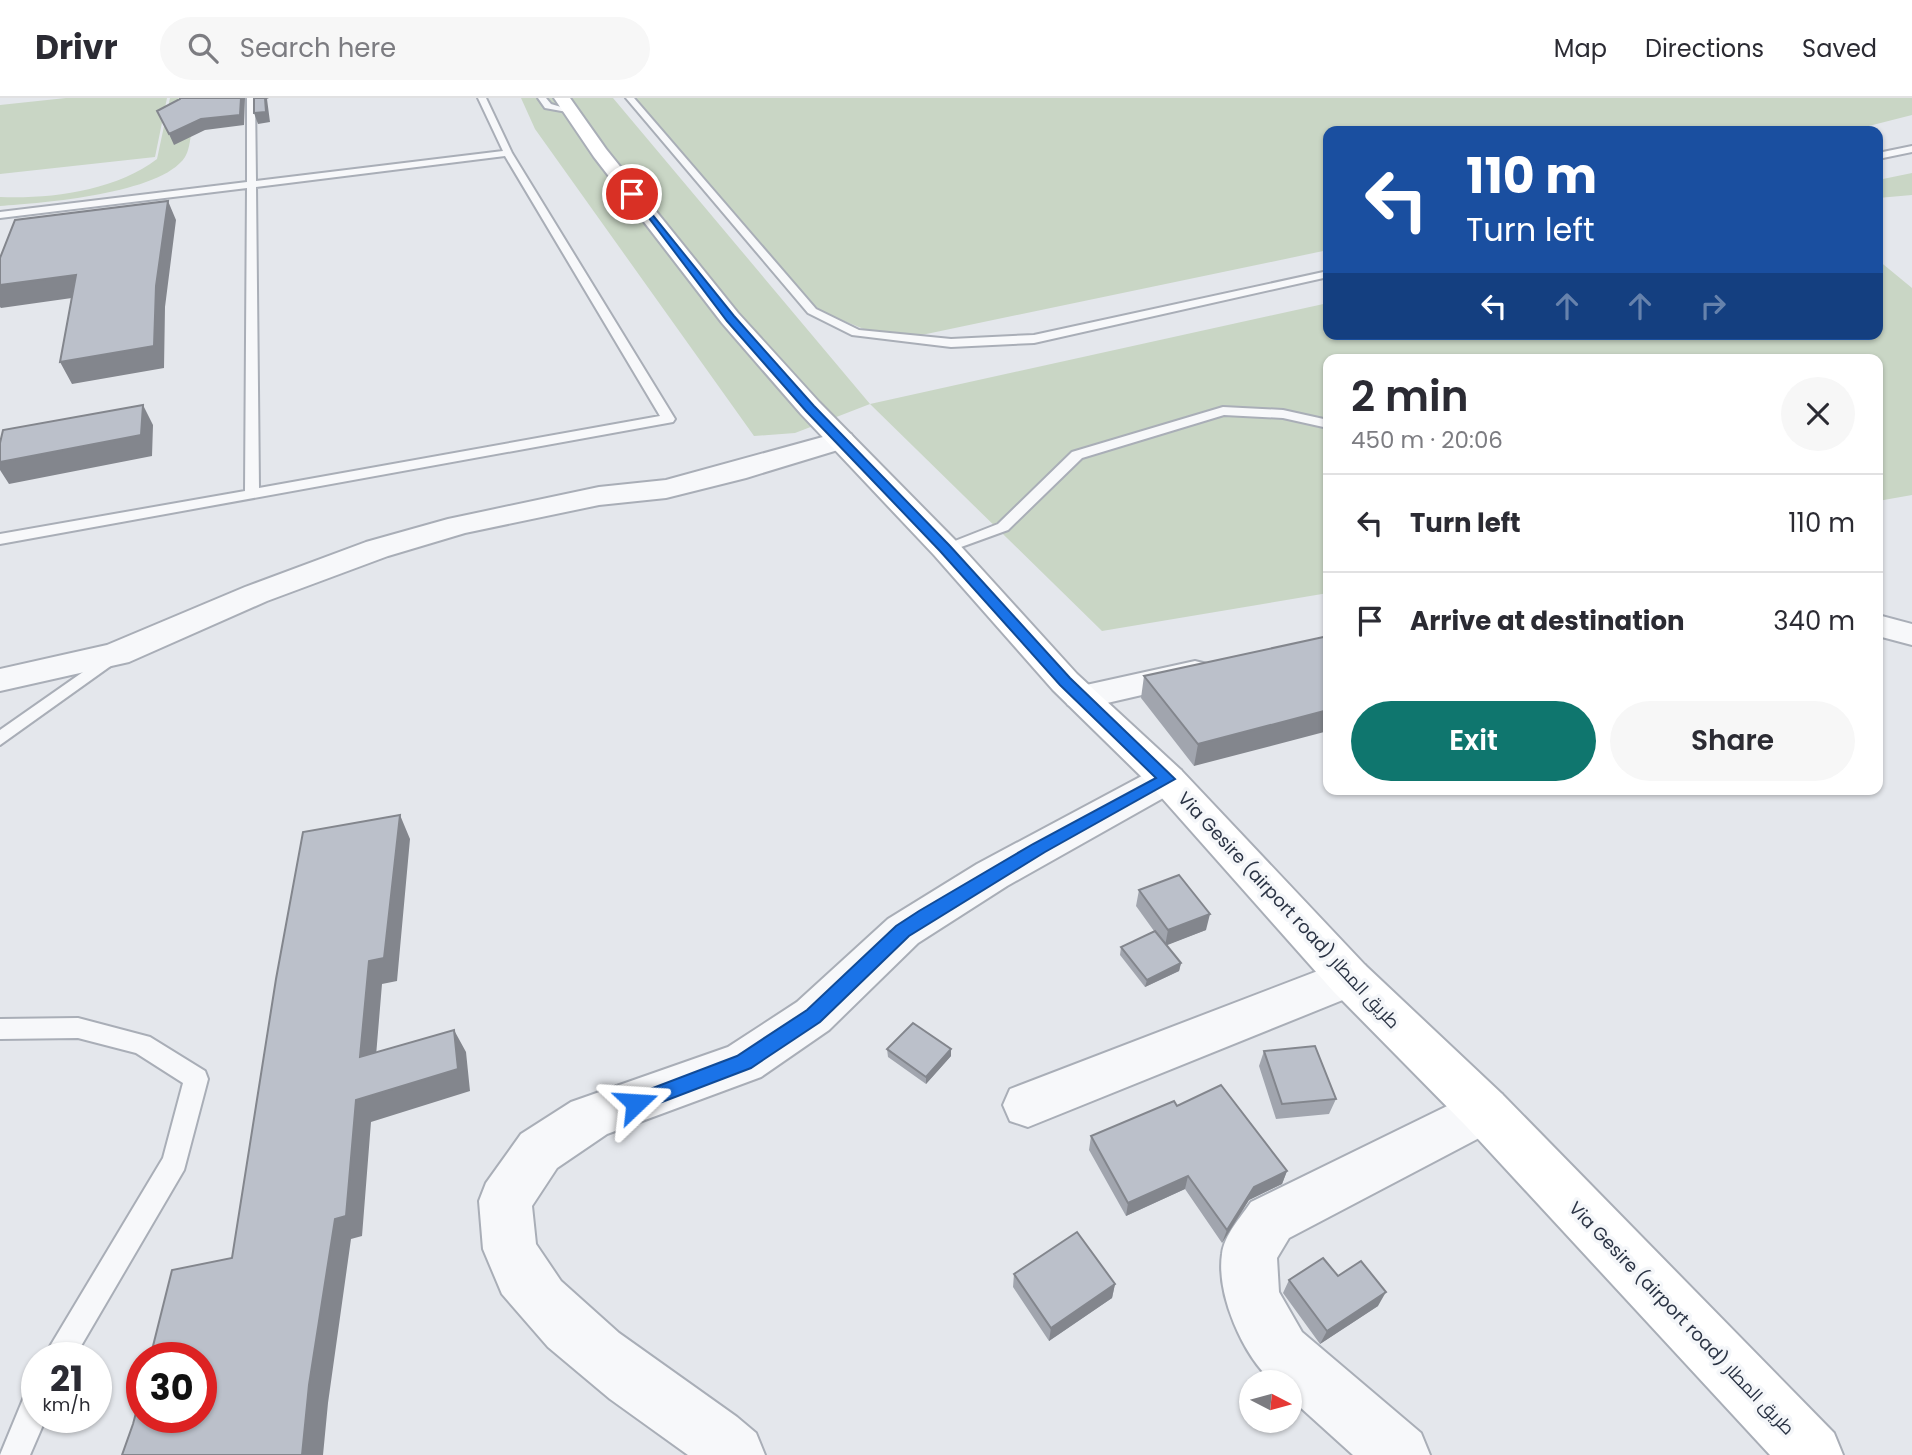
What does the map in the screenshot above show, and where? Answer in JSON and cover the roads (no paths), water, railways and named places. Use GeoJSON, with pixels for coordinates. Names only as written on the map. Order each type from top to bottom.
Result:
{"type":"FeatureCollection","features":[{"type":"Feature","properties":{"kind":"main road","name":"Via Gesire (airport road) طريق المطار"},"geometry":{"type":"LineString","coordinates":[[564,104],[730,318],[841,440],[945,548],[1081,697],[1167,779],[1349,978],[1484,1110],[1812,1455]]}},
{"type":"Feature","properties":{"kind":"street"},"geometry":{"type":"LineString","coordinates":[[0,680],[117,654],[256,594],[388,545],[459,525],[551,505],[599,496],[666,489],[736,472],[841,440]]}},
{"type":"Feature","properties":{"kind":"street"},"geometry":{"type":"LineString","coordinates":[[1883,626],[1912,635]]}},
{"type":"Feature","properties":{"kind":"street"},"geometry":{"type":"LineString","coordinates":[[1081,697],[1224,666]]}},
{"type":"Feature","properties":{"kind":"street"},"geometry":{"type":"LineString","coordinates":[[734,1455],[716,1438],[597,1353],[531,1288],[510,1250],[505,1201],[539,1151],[589,1118],[744,1062],[813,1016],[903,931],[926,915],[1050,841],[1167,779]]}},
{"type":"Feature","properties":{"kind":"street"},"geometry":{"type":"LineString","coordinates":[[1028,1105],[1349,978]]}},
{"type":"Feature","properties":{"kind":"street"},"geometry":{"type":"LineString","coordinates":[[1399,1455],[1282,1352],[1252,1298],[1249,1253],[1270,1220],[1484,1110]]}},
{"type":"Feature","properties":{"kind":"lane"},"geometry":{"type":"LineString","coordinates":[[251,98],[252,494]]}},
{"type":"Feature","properties":{"kind":"lane"},"geometry":{"type":"LineString","coordinates":[[0,539],[668,419],[508,153],[482,98]]}},
{"type":"Feature","properties":{"kind":"lane"},"geometry":{"type":"LineString","coordinates":[[542,98],[548,106],[564,104]]}},
{"type":"Feature","properties":{"kind":"lane"},"geometry":{"type":"LineString","coordinates":[[630,98],[812,311],[856,333],[951,343],[1034,339],[1323,275]]}},
{"type":"Feature","properties":{"kind":"lane"},"geometry":{"type":"LineString","coordinates":[[1883,155],[1912,149]]}},
{"type":"Feature","properties":{"kind":"lane"},"geometry":{"type":"LineString","coordinates":[[0,215],[508,153]]}},
{"type":"Feature","properties":{"kind":"lane"},"geometry":{"type":"LineString","coordinates":[[945,548],[1003,527],[1077,456],[1223,411],[1283,414],[1323,423]]}},
{"type":"Feature","properties":{"kind":"lane"},"geometry":{"type":"LineString","coordinates":[[0,739],[117,654]]}},
{"type":"Feature","properties":{"kind":"lane"},"geometry":{"type":"LineString","coordinates":[[0,1029],[78,1028],[142,1044],[196,1079],[175,1162],[68,1342]]}},
{"type":"Feature","properties":{"kind":"lane"},"geometry":{"type":"LineString","coordinates":[[13,1455],[23,1433]]}}]}
